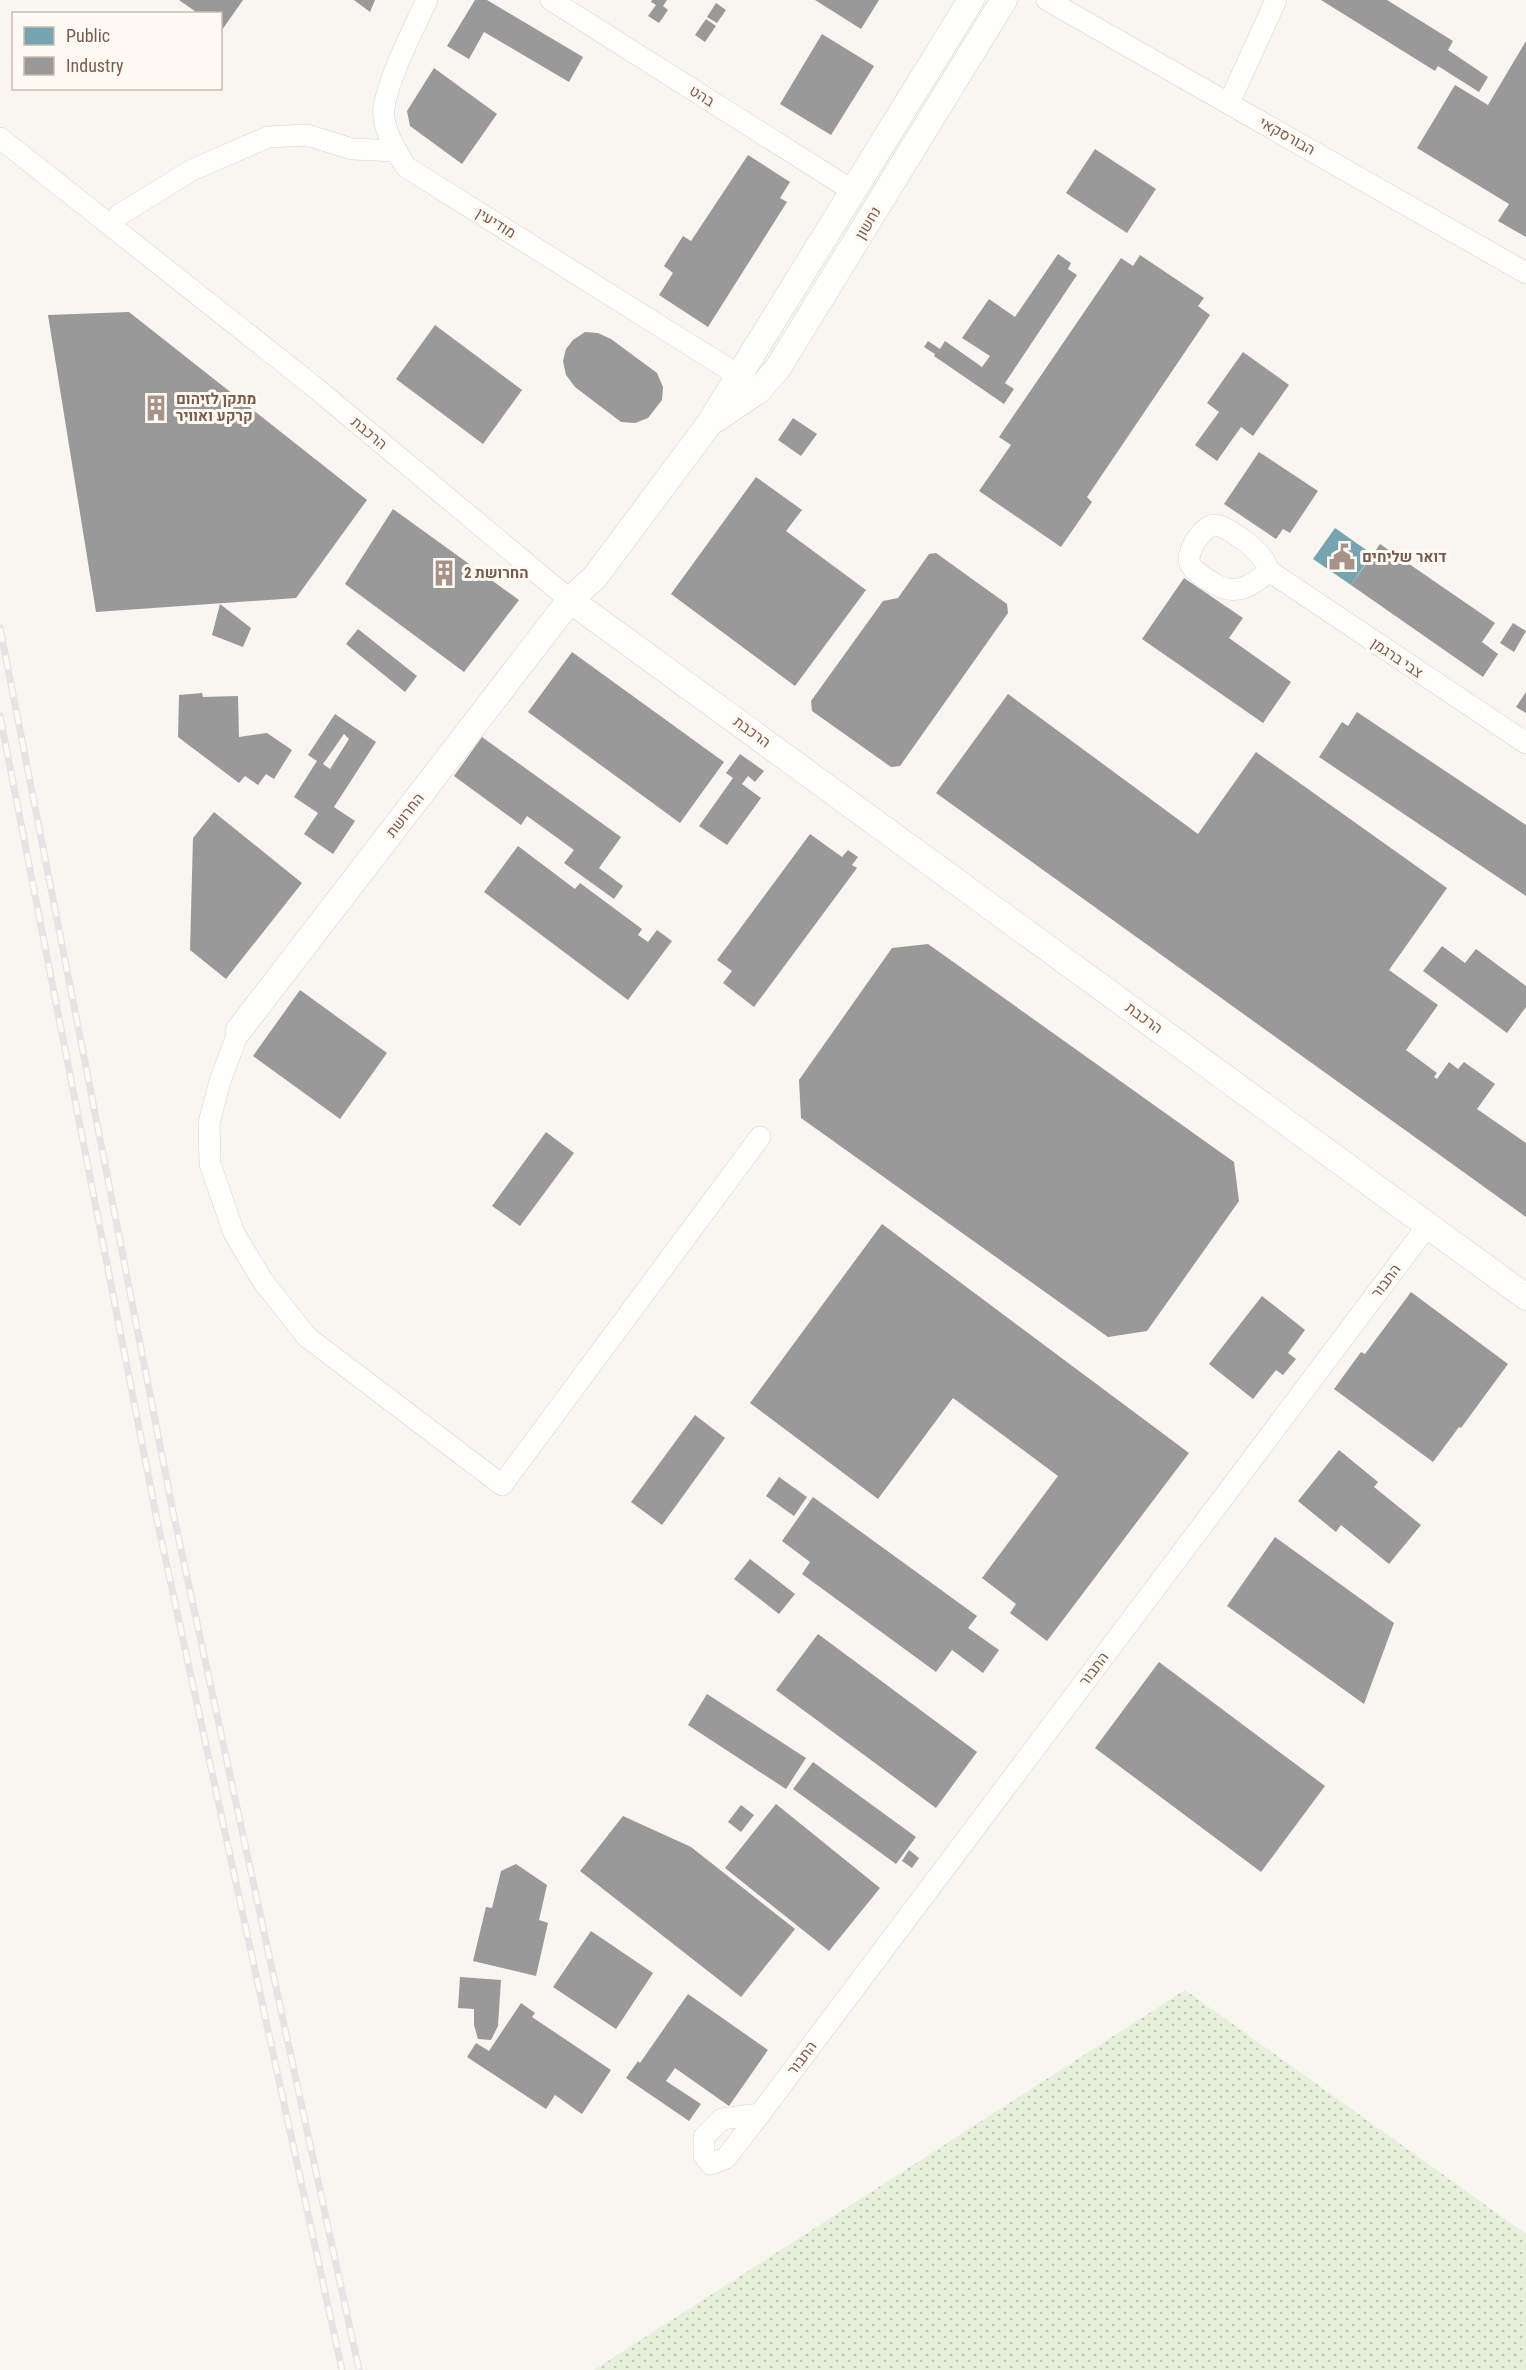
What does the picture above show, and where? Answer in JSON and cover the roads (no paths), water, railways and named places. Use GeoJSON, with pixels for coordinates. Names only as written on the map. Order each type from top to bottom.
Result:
{"type":"FeatureCollection","features":[{"type":"Feature","properties":{"kind":"street","name":"מודיעין"},"geometry":{"type":"LineString","coordinates":[[426,0],[397,67],[383,109],[391,142],[406,166],[738,375]]}},
{"type":"Feature","properties":{"kind":"street","name":"בהט"},"geometry":{"type":"LineString","coordinates":[[551,0],[853,191]]}},
{"type":"Feature","properties":{"kind":"street","name":"נחשון"},"geometry":{"type":"LineString","coordinates":[[570,600],[595,577],[708,424],[971,0]]}},
{"type":"Feature","properties":{"kind":"street","name":"נחשון"},"geometry":{"type":"LineString","coordinates":[[708,424],[759,390],[778,368],[1004,0]]}},
{"type":"Feature","properties":{"kind":"street","name":"הבורסקאי"},"geometry":{"type":"LineString","coordinates":[[1047,0],[1526,273]]}},
{"type":"Feature","properties":{"kind":"street"},"geometry":{"type":"LineString","coordinates":[[1229,103],[1276,0]]}},
{"type":"Feature","properties":{"kind":"street"},"geometry":{"type":"LineString","coordinates":[[119,215],[192,170],[268,137],[307,135],[352,149],[396,151]]}},
{"type":"Feature","properties":{"kind":"street","name":"הרכבת"},"geometry":{"type":"LineString","coordinates":[[0,138],[312,385],[570,600],[1526,1297]]}},
{"type":"Feature","properties":{"kind":"street","name":"צבי ברגמן"},"geometry":{"type":"LineString","coordinates":[[1269,572],[1526,743]]}},
{"type":"Feature","properties":{"kind":"street","name":"החרושת"},"geometry":{"type":"LineString","coordinates":[[239,1030],[570,600]]}},
{"type":"Feature","properties":{"kind":"street"},"geometry":{"type":"LineString","coordinates":[[239,1030],[220,1081],[210,1123],[210,1164],[234,1233],[262,1280],[307,1336],[502,1485],[760,1137]]}},
{"type":"Feature","properties":{"kind":"street","name":"התבור"},"geometry":{"type":"LineString","coordinates":[[760,2114],[1428,1225]]}},
{"type":"Feature","properties":{"kind":"railway"},"geometry":{"type":"LineString","coordinates":[[0,628],[174,1517],[359,2370]]}},
{"type":"Feature","properties":{"kind":"railway"},"geometry":{"type":"LineString","coordinates":[[0,716],[157,1520],[342,2370]]}},
{"type":"Feature","properties":{"kind":"place","name":"מתקן לזיהום קרקע ואוויר"},"geometry":{"type":"Point","coordinates":[156,408]}},
{"type":"Feature","properties":{"kind":"place","name":"דואר שליחים"},"geometry":{"type":"Point","coordinates":[1342,557]}},
{"type":"Feature","properties":{"kind":"place","name":"החרושת 2"},"geometry":{"type":"Point","coordinates":[444,573]}}]}
